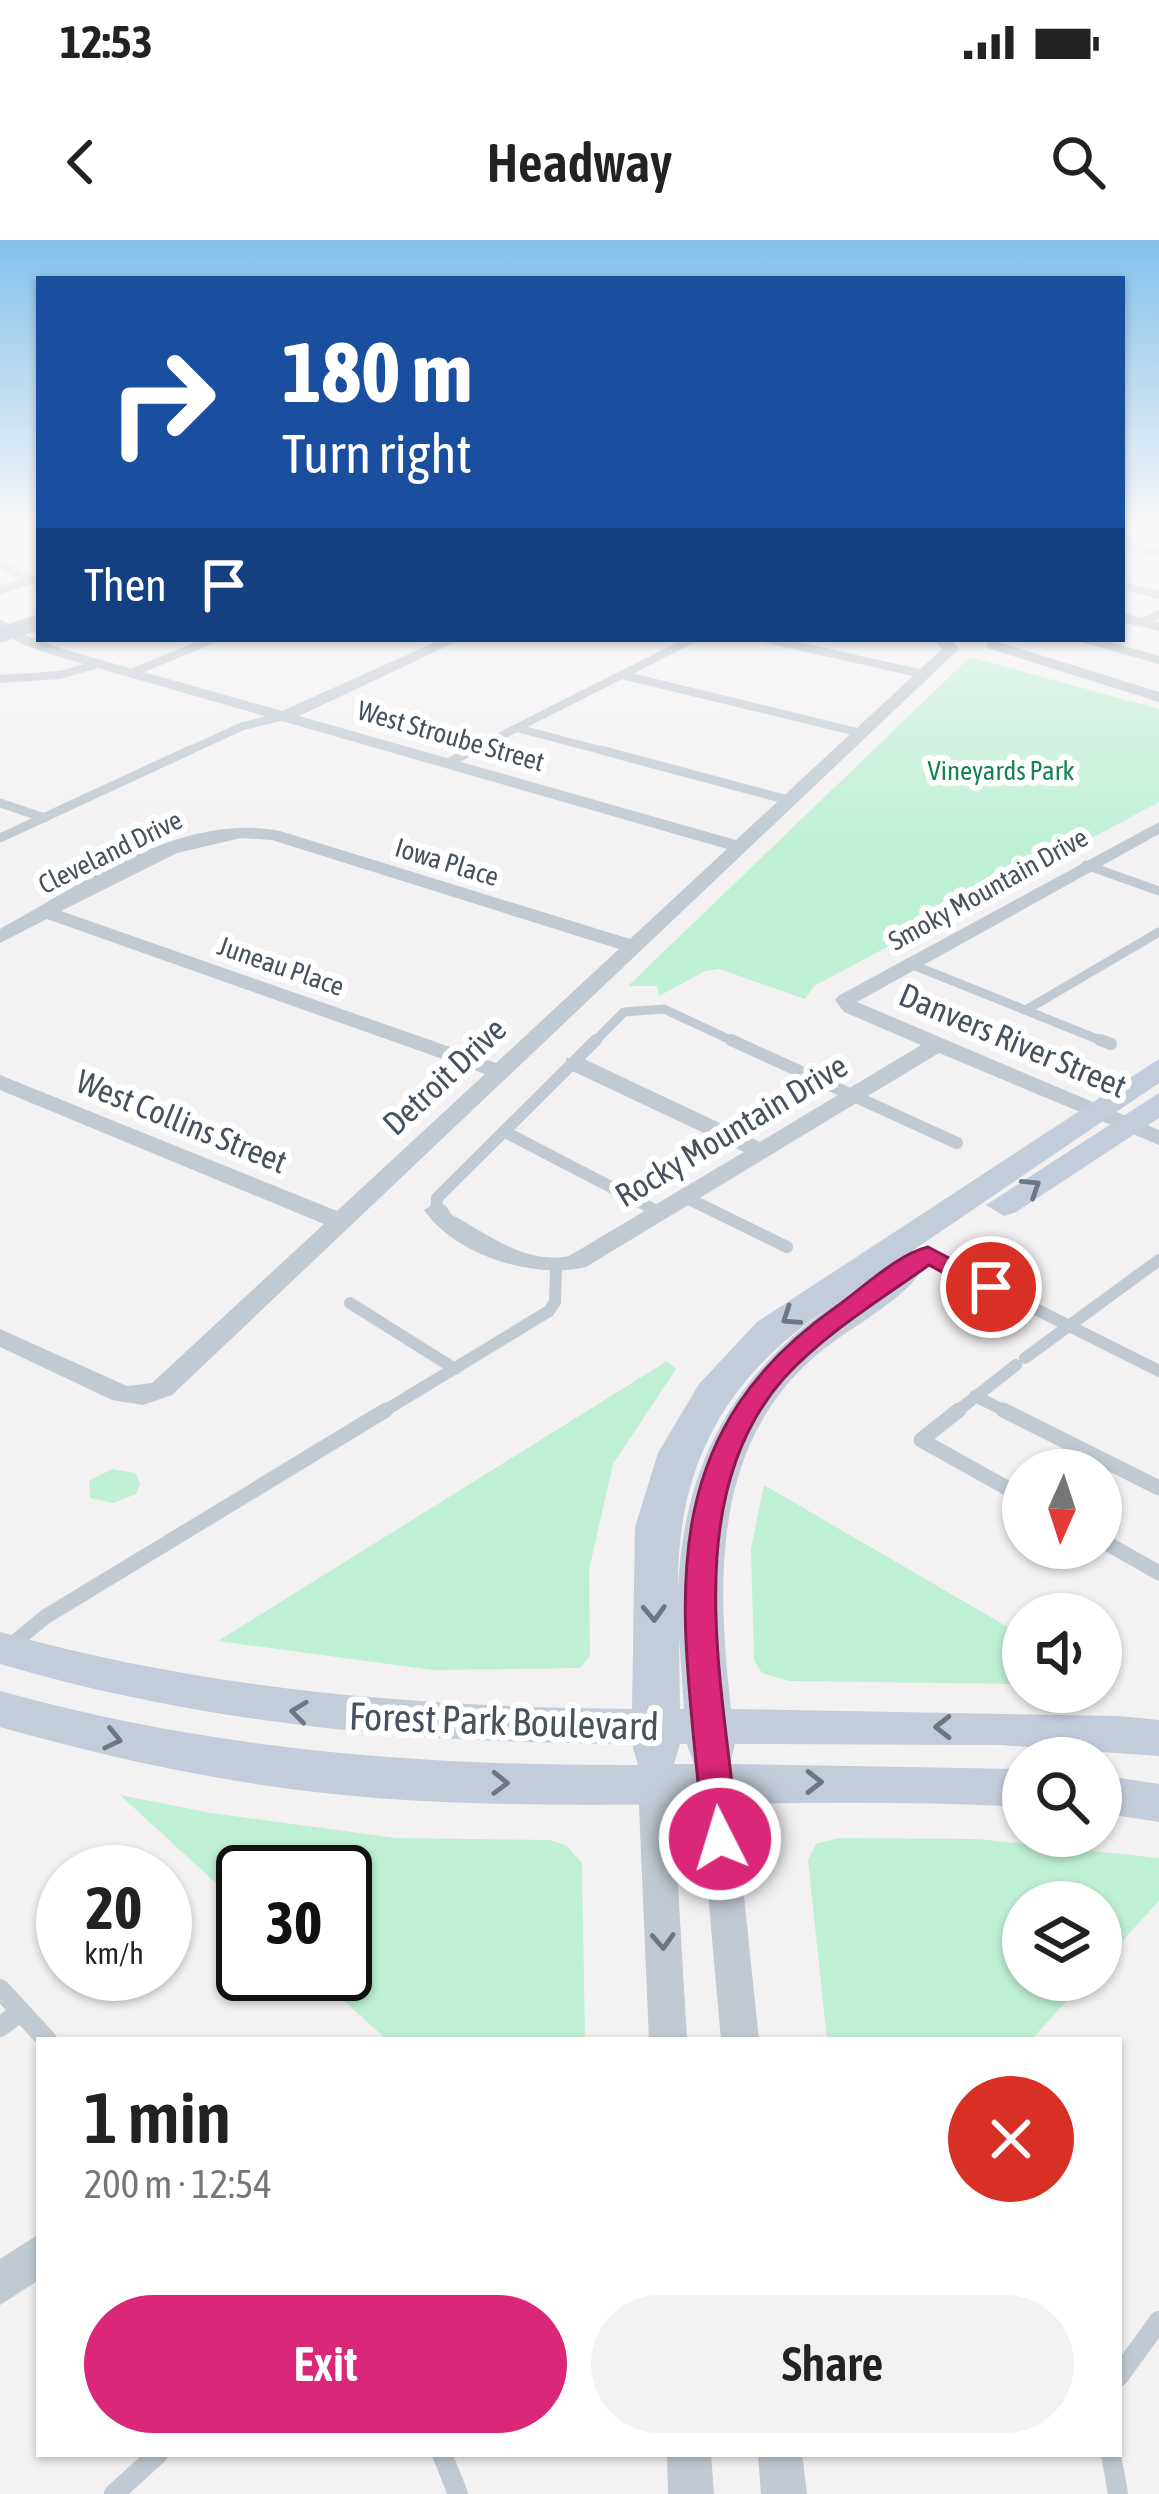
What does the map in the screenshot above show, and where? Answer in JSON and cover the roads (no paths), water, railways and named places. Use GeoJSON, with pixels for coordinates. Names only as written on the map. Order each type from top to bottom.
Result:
{"type":"FeatureCollection","features":[{"type":"Feature","properties":{"kind":"street","name":"West Stroube Street"},"geometry":{"type":"LineString","coordinates":[[18,631],[26,640],[98,664],[736,847]]}},
{"type":"Feature","properties":{"kind":"street"},"geometry":{"type":"LineString","coordinates":[[285,716],[447,642]]}},
{"type":"Feature","properties":{"kind":"street","name":"Detroit Drive"},"geometry":{"type":"LineString","coordinates":[[0,1336],[122,1394],[143,1396],[162,1389],[857,732],[951,649],[947,642]]}},
{"type":"Feature","properties":{"kind":"street"},"geometry":{"type":"LineString","coordinates":[[993,642],[1159,698]]}},
{"type":"Feature","properties":{"kind":"street","name":"Cleveland Drive"},"geometry":{"type":"LineString","coordinates":[[0,937],[183,842],[248,831]]}},
{"type":"Feature","properties":{"kind":"street","name":"Iowa Place"},"geometry":{"type":"LineString","coordinates":[[248,831],[631,946]]}},
{"type":"Feature","properties":{"kind":"street","name":"Smoky Mountain Drive"},"geometry":{"type":"LineString","coordinates":[[845,1000],[1086,865],[1154,834]]}},
{"type":"Feature","properties":{"kind":"street","name":"Juneau Place"},"geometry":{"type":"LineString","coordinates":[[47,913],[496,1071]]}},
{"type":"Feature","properties":{"kind":"street","name":"Danvers River Street"},"geometry":{"type":"LineString","coordinates":[[845,1000],[1127,1125]]}},
{"type":"Feature","properties":{"kind":"street","name":"Rocky Mountain Drive"},"geometry":{"type":"LineString","coordinates":[[556,1269],[939,1044]]}},
{"type":"Feature","properties":{"kind":"street"},"geometry":{"type":"LineString","coordinates":[[574,1064],[761,1151]]}},
{"type":"Feature","properties":{"kind":"street"},"geometry":{"type":"LineString","coordinates":[[668,2037],[655,1782],[656,1527],[679,1453],[713,1393],[770,1330],[1127,1125],[1159,1070]]}},
{"type":"Feature","properties":{"kind":"street","name":"West Collins Street"},"geometry":{"type":"LineString","coordinates":[[0,1082],[339,1221]]}},
{"type":"Feature","properties":{"kind":"street"},"geometry":{"type":"LineString","coordinates":[[740,2037],[710,1727],[701,1535],[715,1477],[738,1424],[773,1373],[813,1336],[1159,1103]]}},
{"type":"Feature","properties":{"kind":"street"},"geometry":{"type":"LineString","coordinates":[[436,1210],[443,1220],[534,1268],[556,1269]]}},
{"type":"Feature","properties":{"kind":"street","name":"Forest Park Boulevard"},"geometry":{"type":"LineString","coordinates":[[3,1649],[153,1688],[299,1713],[457,1726],[1007,1727],[1159,1738]]}},
{"type":"Feature","properties":{"kind":"street","name":"Forest Park Boulevard"},"geometry":{"type":"LineString","coordinates":[[0,1709],[158,1749],[339,1775],[428,1782],[715,1781],[1002,1788]]}},
{"type":"Feature","properties":{"kind":"street"},"geometry":{"type":"LineString","coordinates":[[1122,1797],[1159,1803]]}},
{"type":"Feature","properties":{"kind":"street"},"geometry":{"type":"LineString","coordinates":[[0,2285],[36,2256]]}},
{"type":"Feature","properties":{"kind":"street"},"geometry":{"type":"LineString","coordinates":[[688,2457],[691,2494]]}},
{"type":"Feature","properties":{"kind":"street"},"geometry":{"type":"LineString","coordinates":[[780,2457],[784,2494]]}},
{"type":"Feature","properties":{"kind":"lane"},"geometry":{"type":"LineString","coordinates":[[131,673],[207,642]]}},
{"type":"Feature","properties":{"kind":"lane"},"geometry":{"type":"LineString","coordinates":[[448,764],[687,642]]}},
{"type":"Feature","properties":{"kind":"lane"},"geometry":{"type":"LineString","coordinates":[[780,642],[923,674]]}},
{"type":"Feature","properties":{"kind":"lane"},"geometry":{"type":"LineString","coordinates":[[1095,642],[1159,660]]}},
{"type":"Feature","properties":{"kind":"lane"},"geometry":{"type":"LineString","coordinates":[[0,679],[60,675],[98,664]]}},
{"type":"Feature","properties":{"kind":"lane"},"geometry":{"type":"LineString","coordinates":[[622,674],[857,732]]}},
{"type":"Feature","properties":{"kind":"lane"},"geometry":{"type":"LineString","coordinates":[[0,838],[243,726],[285,716]]}},
{"type":"Feature","properties":{"kind":"lane"},"geometry":{"type":"LineString","coordinates":[[520,729],[788,800]]}},
{"type":"Feature","properties":{"kind":"lane"},"geometry":{"type":"LineString","coordinates":[[0,803],[45,818]]}},
{"type":"Feature","properties":{"kind":"lane"},"geometry":{"type":"LineString","coordinates":[[1086,865],[1159,891]]}},
{"type":"Feature","properties":{"kind":"lane"},"geometry":{"type":"LineString","coordinates":[[1026,1010],[1159,932]]}},
{"type":"Feature","properties":{"kind":"lane"},"geometry":{"type":"LineString","coordinates":[[908,963],[1111,1044]]}},
{"type":"Feature","properties":{"kind":"lane"},"geometry":{"type":"LineString","coordinates":[[436,1210],[437,1198],[624,1012],[664,1009],[957,1143]]}},
{"type":"Feature","properties":{"kind":"lane"},"geometry":{"type":"LineString","coordinates":[[507,1132],[659,1212]]}},
{"type":"Feature","properties":{"kind":"lane"},"geometry":{"type":"LineString","coordinates":[[685,1197],[787,1246]]}},
{"type":"Feature","properties":{"kind":"lane"},"geometry":{"type":"LineString","coordinates":[[928,1255],[1159,1371]]}},
{"type":"Feature","properties":{"kind":"lane"},"geometry":{"type":"LineString","coordinates":[[1002,1485],[920,1439],[1159,1260]]}},
{"type":"Feature","properties":{"kind":"lane"},"geometry":{"type":"LineString","coordinates":[[3,1649],[46,1617],[549,1311],[555,1302],[556,1269]]}},
{"type":"Feature","properties":{"kind":"lane"},"geometry":{"type":"LineString","coordinates":[[350,1304],[455,1369]]}},
{"type":"Feature","properties":{"kind":"lane"},"geometry":{"type":"LineString","coordinates":[[975,1396],[1159,1488]]}},
{"type":"Feature","properties":{"kind":"lane"},"geometry":{"type":"LineString","coordinates":[[1122,1552],[1159,1573]]}},
{"type":"Feature","properties":{"kind":"lane"},"geometry":{"type":"LineString","coordinates":[[0,1989],[44,2037]]}},
{"type":"Feature","properties":{"kind":"lane"},"geometry":{"type":"LineString","coordinates":[[0,2027],[20,2012]]}},
{"type":"Feature","properties":{"kind":"lane"},"geometry":{"type":"LineString","coordinates":[[1122,2372],[1159,2321]]}},
{"type":"Feature","properties":{"kind":"lane"},"geometry":{"type":"LineString","coordinates":[[114,2494],[155,2457]]}},
{"type":"Feature","properties":{"kind":"lane"},"geometry":{"type":"LineString","coordinates":[[443,2457],[458,2494]]}},
{"type":"Feature","properties":{"kind":"lane"},"geometry":{"type":"LineString","coordinates":[[1112,2457],[1118,2494]]}},
{"type":"Feature","properties":{"kind":"park label","name":"Vineyards Park"},"geometry":{"type":"Point","coordinates":[1001,770]}}]}
